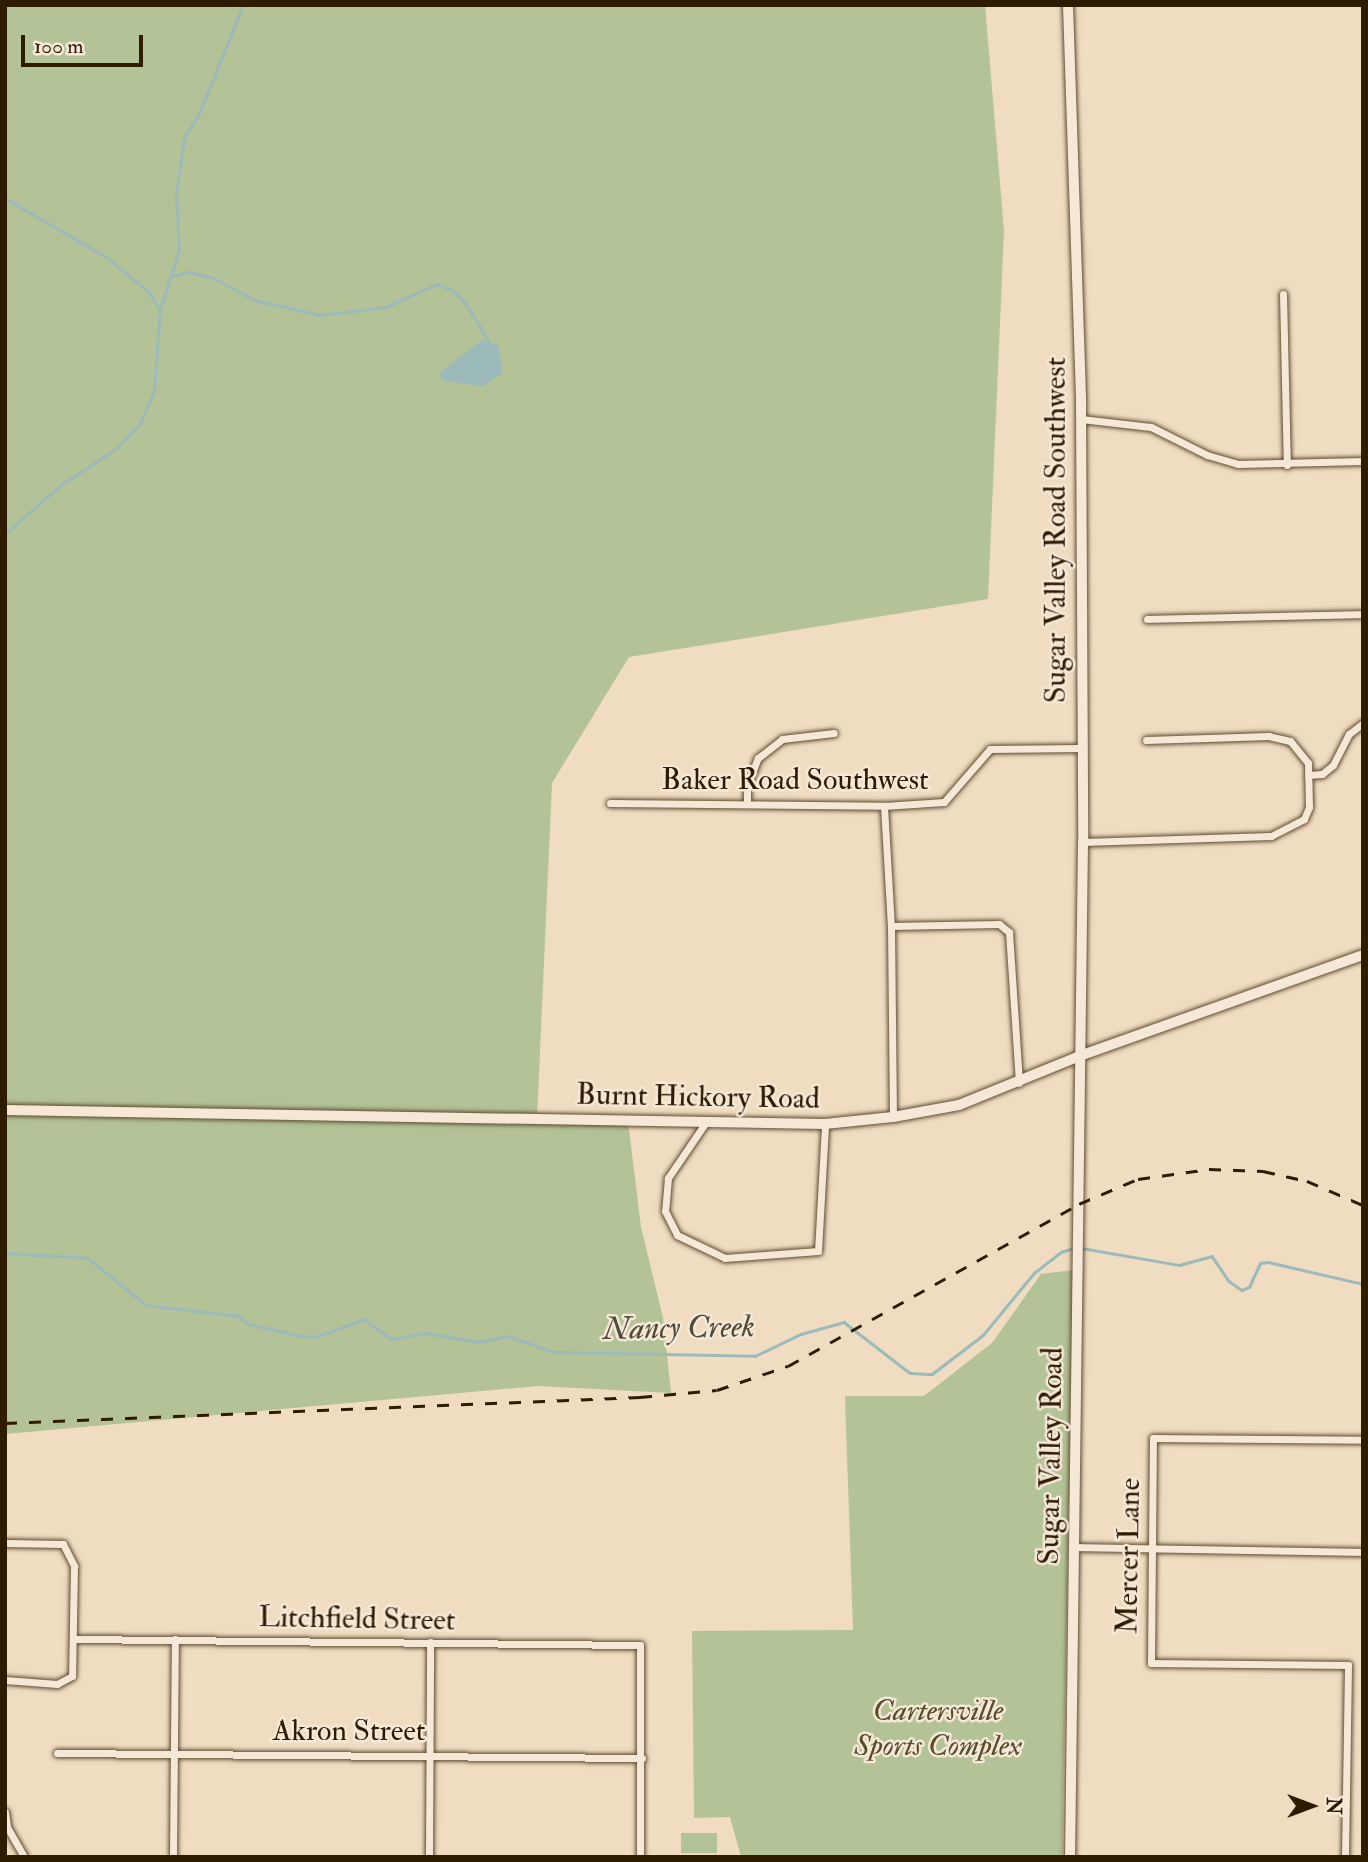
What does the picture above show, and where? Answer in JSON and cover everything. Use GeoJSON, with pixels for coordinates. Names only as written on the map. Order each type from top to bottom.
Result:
{"type":"FeatureCollection","features":[{"type":"Feature","properties":{"kind":"street","name":"Sugar Valley Road Southwest"},"geometry":{"type":"LineString","coordinates":[[1068,5],[1081,419],[1082,1055]]}},
{"type":"Feature","properties":{"kind":"street"},"geometry":{"type":"LineString","coordinates":[[1283,294],[1287,465]]}},
{"type":"Feature","properties":{"kind":"street"},"geometry":{"type":"LineString","coordinates":[[1081,419],[1152,426],[1222,461],[1287,465],[1363,461]]}},
{"type":"Feature","properties":{"kind":"street"},"geometry":{"type":"LineString","coordinates":[[1147,619],[1363,614]]}},
{"type":"Feature","properties":{"kind":"street"},"geometry":{"type":"LineString","coordinates":[[1308,775],[1322,774],[1333,765],[1349,734],[1363,723]]}},
{"type":"Feature","properties":{"kind":"street"},"geometry":{"type":"LineString","coordinates":[[747,803],[747,786],[758,758],[782,739],[834,733]]}},
{"type":"Feature","properties":{"kind":"street"},"geometry":{"type":"LineString","coordinates":[[1083,842],[1284,832],[1304,819],[1309,807],[1308,775],[1303,754],[1281,737],[1146,740]]}},
{"type":"Feature","properties":{"kind":"street","name":"Baker Road Southwest"},"geometry":{"type":"LineString","coordinates":[[610,803],[884,806],[944,802],[990,749],[1081,748]]}},
{"type":"Feature","properties":{"kind":"street"},"geometry":{"type":"LineString","coordinates":[[884,806],[891,926],[893,1117]]}},
{"type":"Feature","properties":{"kind":"street"},"geometry":{"type":"LineString","coordinates":[[891,926],[999,924],[1012,941],[1019,1083]]}},
{"type":"Feature","properties":{"kind":"street","name":"Burnt Hickory Road"},"geometry":{"type":"LineString","coordinates":[[5,1110],[825,1124],[893,1117],[958,1105],[1019,1083],[1082,1055],[1363,955]]}},
{"type":"Feature","properties":{"kind":"street","name":"Sugar Valley Road"},"geometry":{"type":"LineString","coordinates":[[1070,1857],[1082,1055]]}},
{"type":"Feature","properties":{"kind":"street"},"geometry":{"type":"LineString","coordinates":[[706,1122],[668,1178],[665,1211],[677,1235],[725,1258],[818,1251],[825,1124]]}},
{"type":"Feature","properties":{"kind":"street","name":"Mercer Lane"},"geometry":{"type":"LineString","coordinates":[[1345,1857],[1348,1665],[1151,1663],[1153,1438],[1363,1440]]}},
{"type":"Feature","properties":{"kind":"street"},"geometry":{"type":"LineString","coordinates":[[5,1543],[64,1544],[74,1566],[72,1676],[57,1684],[5,1680]]}},
{"type":"Feature","properties":{"kind":"street"},"geometry":{"type":"LineString","coordinates":[[1074,1547],[1363,1552]]}},
{"type":"Feature","properties":{"kind":"street","name":"Litchfield Street"},"geometry":{"type":"LineString","coordinates":[[74,1639],[640,1645],[642,1758]]}},
{"type":"Feature","properties":{"kind":"street"},"geometry":{"type":"LineString","coordinates":[[173,1857],[176,1639]]}},
{"type":"Feature","properties":{"kind":"street"},"geometry":{"type":"LineString","coordinates":[[429,1857],[430,1642]]}},
{"type":"Feature","properties":{"kind":"street","name":"Akron Street"},"geometry":{"type":"LineString","coordinates":[[57,1753],[431,1754],[642,1758]]}},
{"type":"Feature","properties":{"kind":"street"},"geometry":{"type":"LineString","coordinates":[[640,1857],[642,1758]]}},
{"type":"Feature","properties":{"kind":"street"},"geometry":{"type":"LineString","coordinates":[[5,1812],[7,1827],[24,1857]]}},
{"type":"Feature","properties":{"kind":"green space"},"geometry":{"type":"Polygon","coordinates":[[[5,5],[985,5],[1004,231],[988,599],[629,657],[552,783],[537,1119],[628,1121],[641,1227],[663,1318],[671,1393],[538,1386],[5,1434],[5,5]]]}},
{"type":"Feature","properties":{"kind":"green space","name":"Cartersville Sports Complex"},"geometry":{"type":"Polygon","coordinates":[[[1073,1270],[1062,1857],[741,1857],[730,1817],[694,1818],[692,1631],[853,1630],[845,1396],[924,1396],[992,1343],[1041,1274],[1073,1270]]]}},
{"type":"Feature","properties":{"kind":"green space"},"geometry":{"type":"Polygon","coordinates":[[[681,1833],[717,1833],[717,1853],[681,1853],[681,1833]]]}},
{"type":"Feature","properties":{"kind":"water"},"geometry":{"type":"Polygon","coordinates":[[[482,340],[498,345],[503,373],[483,386],[442,381],[439,373],[482,340]]]}},
{"type":"Feature","properties":{"kind":"waterway"},"geometry":{"type":"LineString","coordinates":[[5,534],[62,484],[117,448],[140,423],[154,391],[160,310],[179,250],[176,194],[184,138],[198,116],[243,5]]}},
{"type":"Feature","properties":{"kind":"waterway"},"geometry":{"type":"LineString","coordinates":[[5,198],[108,258],[150,293],[160,310]]}},
{"type":"Feature","properties":{"kind":"waterway"},"geometry":{"type":"LineString","coordinates":[[174,276],[188,272],[213,278],[255,300],[320,315],[386,307],[437,284],[452,290],[465,302],[489,341]]}},
{"type":"Feature","properties":{"kind":"waterway","name":"Nancy Creek"},"geometry":{"type":"LineString","coordinates":[[5,1253],[88,1258],[146,1305],[238,1316],[249,1324],[301,1336],[316,1337],[364,1319],[392,1339],[425,1333],[478,1342],[508,1336],[554,1352],[755,1356],[801,1334],[844,1322],[910,1373],[932,1374],[983,1335],[1034,1273],[1061,1252],[1076,1247],[1179,1265],[1212,1256],[1229,1281],[1242,1290],[1249,1287],[1260,1263],[1268,1262],[1363,1284]]}},
{"type":"Feature","properties":{"kind":"railway"},"geometry":{"type":"LineString","coordinates":[[5,1423],[640,1397],[717,1390],[788,1366],[1079,1204],[1138,1179],[1209,1169],[1263,1171],[1307,1181],[1363,1205]]}}]}
